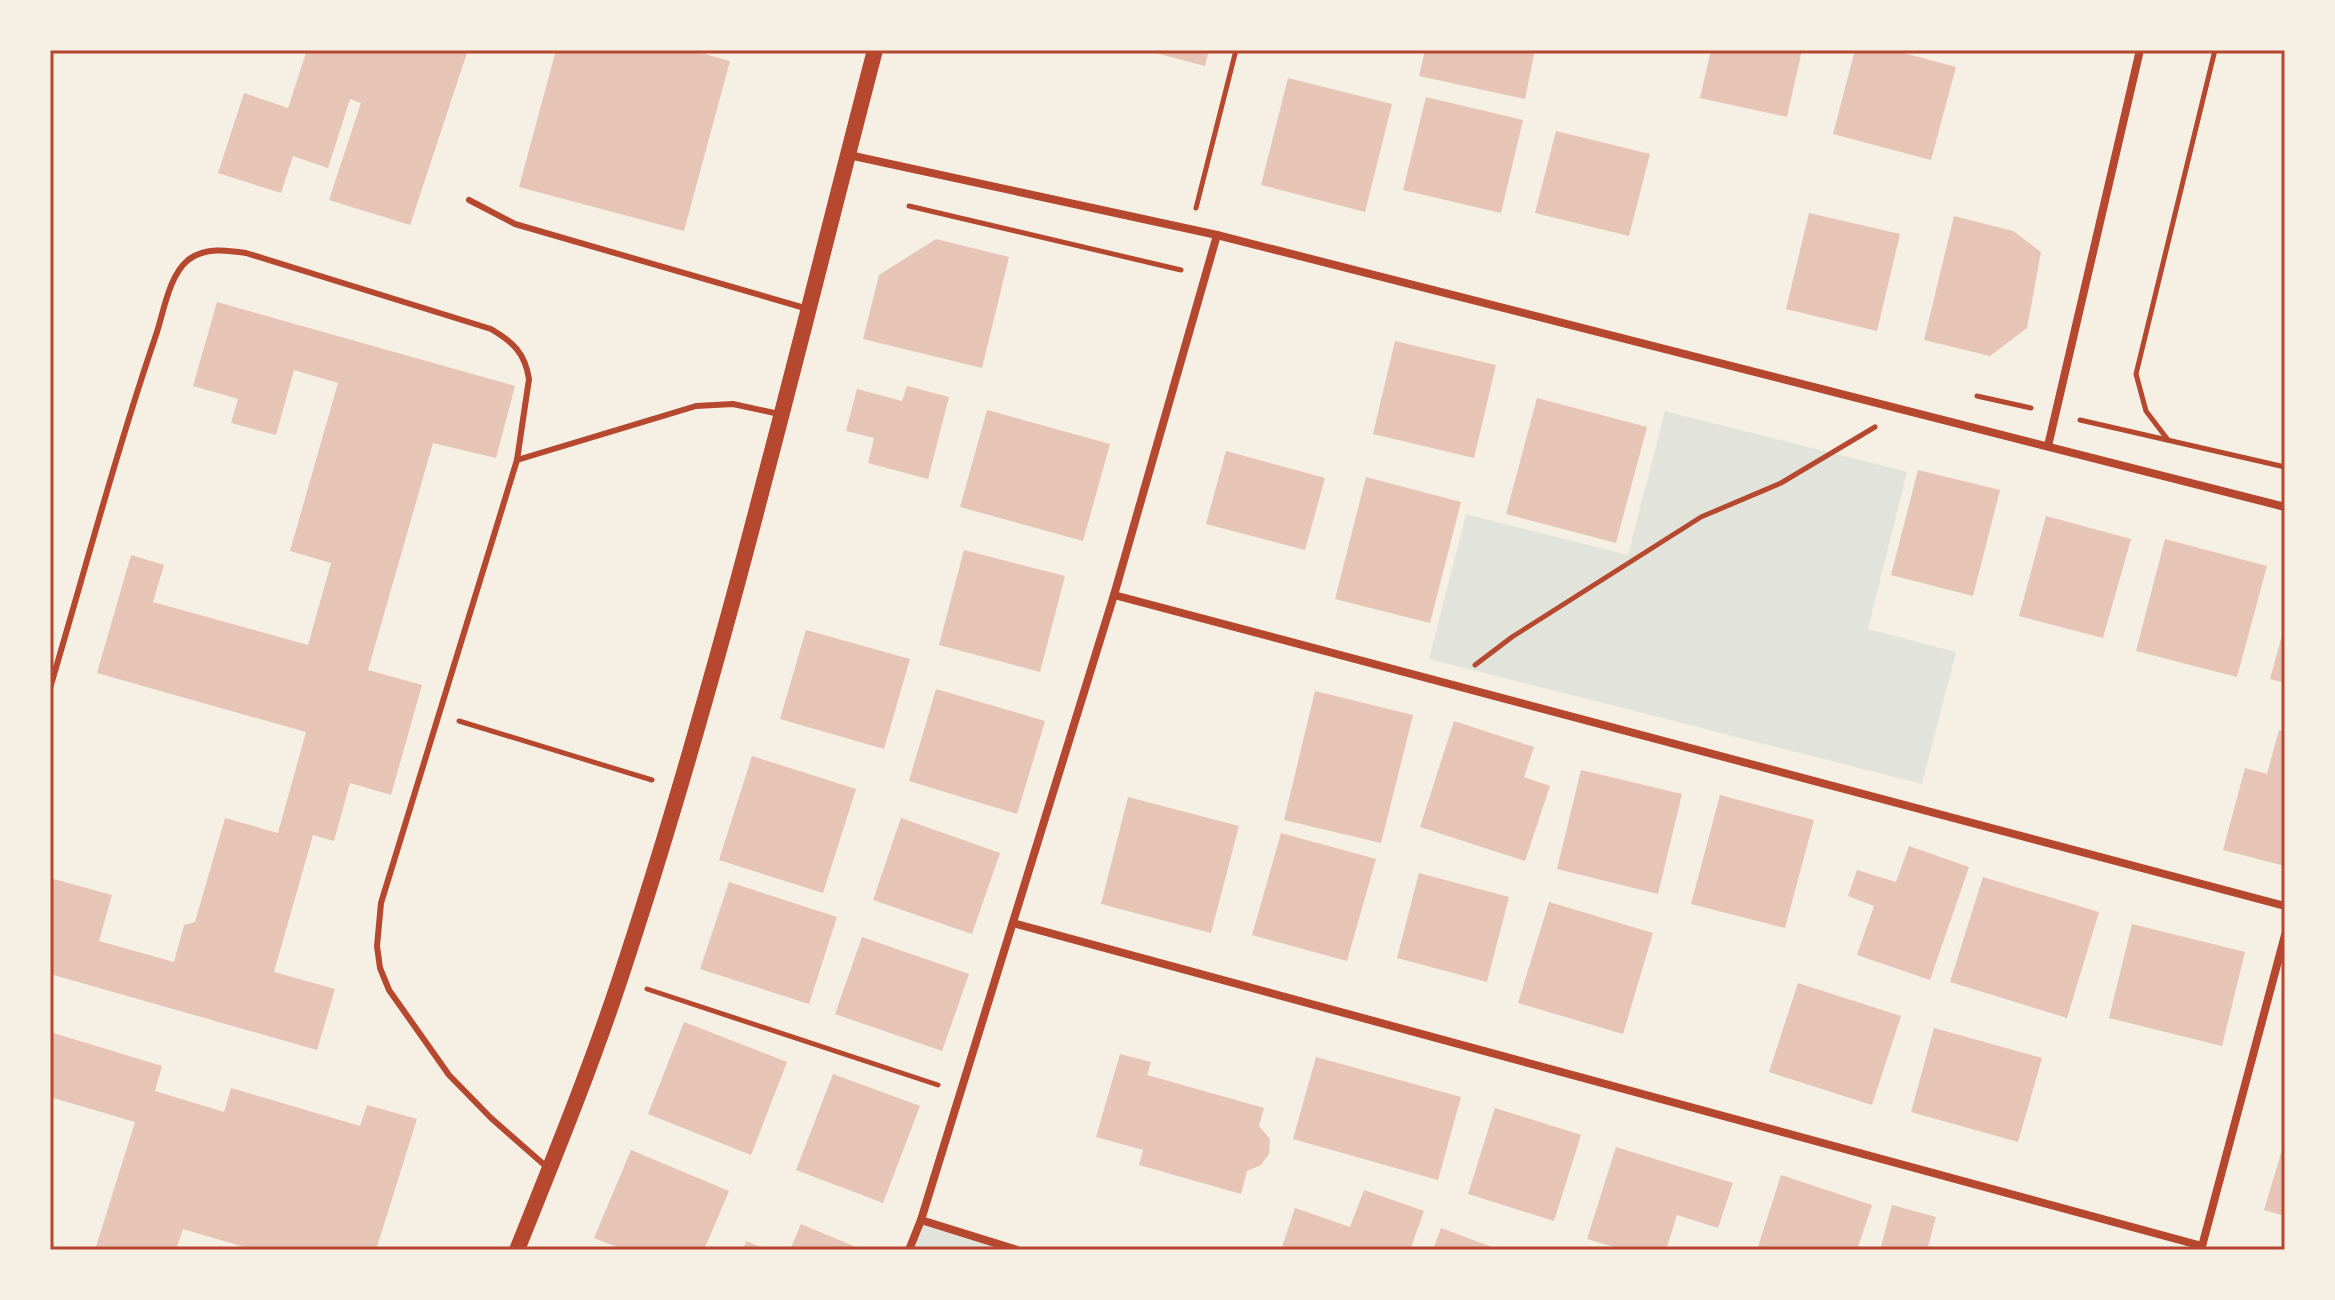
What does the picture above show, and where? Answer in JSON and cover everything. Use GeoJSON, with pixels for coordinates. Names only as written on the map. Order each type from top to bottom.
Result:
{"type":"FeatureCollection","features":[{"type":"Feature","properties":{"kind":"main road"},"geometry":{"type":"LineString","coordinates":[[517,1250],[620,980],[704,706],[875,50]]}},
{"type":"Feature","properties":{"kind":"street"},"geometry":{"type":"LineString","coordinates":[[2048,446],[2138,51]]}},
{"type":"Feature","properties":{"kind":"street"},"geometry":{"type":"LineString","coordinates":[[847,155],[1217,235],[2285,507]]}},
{"type":"Feature","properties":{"kind":"street"},"geometry":{"type":"LineString","coordinates":[[909,1250],[921,1220],[1114,595],[1217,235]]}},
{"type":"Feature","properties":{"kind":"street"},"geometry":{"type":"LineString","coordinates":[[1114,595],[2285,906]]}},
{"type":"Feature","properties":{"kind":"street"},"geometry":{"type":"LineString","coordinates":[[1013,923],[2202,1248],[2285,935]]}},
{"type":"Feature","properties":{"kind":"street"},"geometry":{"type":"LineString","coordinates":[[921,1220],[1017,1250]]}},
{"type":"Feature","properties":{"kind":"lane"},"geometry":{"type":"LineString","coordinates":[[469,200],[515,224],[808,309]]}},
{"type":"Feature","properties":{"kind":"lane"},"geometry":{"type":"LineString","coordinates":[[50,688],[143,376],[177,273],[189,260],[206,251],[246,253],[491,329],[512,342],[521,353],[529,379],[517,460],[381,903],[377,946],[380,968],[389,990],[449,1075],[491,1118],[549,1169]]}},
{"type":"Feature","properties":{"kind":"lane"},"geometry":{"type":"LineString","coordinates":[[517,460],[696,406],[733,404],[782,415]]}},
{"type":"Feature","properties":{"kind":"path"},"geometry":{"type":"LineString","coordinates":[[1192,230],[1236,50]]}},
{"type":"Feature","properties":{"kind":"path"},"geometry":{"type":"LineString","coordinates":[[2168,440],[2146,411],[2136,374],[2215,50]]}},
{"type":"Feature","properties":{"kind":"path"},"geometry":{"type":"LineString","coordinates":[[909,206],[1206,276]]}},
{"type":"Feature","properties":{"kind":"path"},"geometry":{"type":"LineString","coordinates":[[1977,396],[2285,467]]}},
{"type":"Feature","properties":{"kind":"path"},"geometry":{"type":"LineString","coordinates":[[1449,684],[1512,637],[1701,517],[1781,483],[1905,409]]}},
{"type":"Feature","properties":{"kind":"path"},"geometry":{"type":"LineString","coordinates":[[439,715],[659,783]]}},
{"type":"Feature","properties":{"kind":"path"},"geometry":{"type":"LineString","coordinates":[[620,980],[960,1092]]}},
{"type":"Feature","properties":{"kind":"shaded area"},"geometry":{"type":"Polygon","coordinates":[[[1665,411],[1907,472],[1868,629],[1956,652],[1922,784],[1429,659],[1466,514],[1628,555],[1665,411]]]}},
{"type":"Feature","properties":{"kind":"shaded area"},"geometry":{"type":"Polygon","coordinates":[[[921,1220],[1017,1250],[911,1250],[921,1220]]]}},
{"type":"Feature","properties":{"kind":"building"},"geometry":{"type":"Polygon","coordinates":[[[307,50],[468,50],[410,225],[329,200],[361,103],[350,99],[328,168],[293,156],[281,193],[218,173],[244,93],[288,108],[307,50]]]}},
{"type":"Feature","properties":{"kind":"building"},"geometry":{"type":"Polygon","coordinates":[[[556,50],[690,50],[730,61],[684,231],[519,187],[556,50]]]}},
{"type":"Feature","properties":{"kind":"building"},"geometry":{"type":"Polygon","coordinates":[[[1144,50],[1209,50],[1205,66],[1144,50]]]}},
{"type":"Feature","properties":{"kind":"building"},"geometry":{"type":"Polygon","coordinates":[[[1425,50],[1535,50],[1525,99],[1419,76],[1425,50]]]}},
{"type":"Feature","properties":{"kind":"building"},"geometry":{"type":"Polygon","coordinates":[[[1711,50],[1802,50],[1787,117],[1700,98],[1711,50]]]}},
{"type":"Feature","properties":{"kind":"building"},"geometry":{"type":"Polygon","coordinates":[[[1855,50],[1893,50],[1956,67],[1931,160],[1833,134],[1855,50]]]}},
{"type":"Feature","properties":{"kind":"building"},"geometry":{"type":"Polygon","coordinates":[[[1288,78],[1392,104],[1365,212],[1261,185],[1288,78]]]}},
{"type":"Feature","properties":{"kind":"building"},"geometry":{"type":"Polygon","coordinates":[[[1426,97],[1523,120],[1501,213],[1403,190],[1426,97]]]}},
{"type":"Feature","properties":{"kind":"building"},"geometry":{"type":"Polygon","coordinates":[[[1556,131],[1650,154],[1629,236],[1535,213],[1556,131]]]}},
{"type":"Feature","properties":{"kind":"building"},"geometry":{"type":"Polygon","coordinates":[[[1809,213],[1900,234],[1877,331],[1786,309],[1809,213]]]}},
{"type":"Feature","properties":{"kind":"building"},"geometry":{"type":"Polygon","coordinates":[[[1954,216],[2013,231],[2041,252],[2027,328],[1990,356],[1924,340],[1954,216]]]}},
{"type":"Feature","properties":{"kind":"building"},"geometry":{"type":"Polygon","coordinates":[[[936,239],[1009,257],[982,368],[863,339],[879,275],[936,239]]]}},
{"type":"Feature","properties":{"kind":"building"},"geometry":{"type":"Polygon","coordinates":[[[217,302],[515,386],[496,458],[433,443],[368,670],[422,685],[391,795],[350,783],[334,841],[313,835],[274,972],[335,989],[317,1050],[50,974],[50,878],[112,895],[99,941],[174,962],[184,925],[195,922],[225,818],[278,833],[306,732],[97,673],[131,555],[164,565],[153,602],[308,645],[331,563],[290,551],[338,383],[294,370],[276,435],[231,423],[238,399],[193,386],[217,302]]]}},
{"type":"Feature","properties":{"kind":"building"},"geometry":{"type":"Polygon","coordinates":[[[1395,341],[1496,365],[1474,458],[1373,434],[1395,341]]]}},
{"type":"Feature","properties":{"kind":"building"},"geometry":{"type":"Polygon","coordinates":[[[907,386],[949,397],[928,479],[868,463],[874,438],[846,431],[857,389],[902,401],[907,386]]]}},
{"type":"Feature","properties":{"kind":"building"},"geometry":{"type":"Polygon","coordinates":[[[1537,398],[1647,427],[1616,543],[1506,514],[1537,398]]]}},
{"type":"Feature","properties":{"kind":"building"},"geometry":{"type":"Polygon","coordinates":[[[987,410],[1110,444],[1083,541],[960,507],[987,410]]]}},
{"type":"Feature","properties":{"kind":"building"},"geometry":{"type":"Polygon","coordinates":[[[1226,451],[1325,478],[1305,550],[1206,524],[1226,451]]]}},
{"type":"Feature","properties":{"kind":"building"},"geometry":{"type":"Polygon","coordinates":[[[1918,470],[2000,490],[1973,596],[1891,575],[1918,470]]]}},
{"type":"Feature","properties":{"kind":"building"},"geometry":{"type":"Polygon","coordinates":[[[1366,477],[1461,502],[1430,623],[1335,599],[1366,477]]]}},
{"type":"Feature","properties":{"kind":"building"},"geometry":{"type":"Polygon","coordinates":[[[2046,516],[2131,539],[2103,638],[2019,616],[2046,516]]]}},
{"type":"Feature","properties":{"kind":"building"},"geometry":{"type":"Polygon","coordinates":[[[2165,539],[2267,566],[2237,677],[2136,651],[2165,539]]]}},
{"type":"Feature","properties":{"kind":"building"},"geometry":{"type":"Polygon","coordinates":[[[964,550],[1065,576],[1040,672],[939,645],[964,550]]]}},
{"type":"Feature","properties":{"kind":"building"},"geometry":{"type":"Polygon","coordinates":[[[2285,628],[2285,683],[2270,679],[2285,628]]]}},
{"type":"Feature","properties":{"kind":"building"},"geometry":{"type":"Polygon","coordinates":[[[806,630],[910,659],[884,749],[780,719],[806,630]]]}},
{"type":"Feature","properties":{"kind":"building"},"geometry":{"type":"Polygon","coordinates":[[[936,689],[1045,721],[1017,814],[909,781],[936,689]]]}},
{"type":"Feature","properties":{"kind":"building"},"geometry":{"type":"Polygon","coordinates":[[[1315,691],[1413,715],[1381,843],[1284,820],[1315,691]]]}},
{"type":"Feature","properties":{"kind":"building"},"geometry":{"type":"Polygon","coordinates":[[[1454,721],[1534,747],[1524,777],[1550,786],[1525,861],[1420,827],[1454,721]]]}},
{"type":"Feature","properties":{"kind":"building"},"geometry":{"type":"Polygon","coordinates":[[[2279,730],[2285,732],[2285,866],[2223,850],[2245,768],[2267,774],[2279,730]]]}},
{"type":"Feature","properties":{"kind":"building"},"geometry":{"type":"Polygon","coordinates":[[[752,756],[856,789],[823,893],[719,860],[752,756]]]}},
{"type":"Feature","properties":{"kind":"building"},"geometry":{"type":"Polygon","coordinates":[[[1581,770],[1682,794],[1658,894],[1557,869],[1581,770]]]}},
{"type":"Feature","properties":{"kind":"building"},"geometry":{"type":"Polygon","coordinates":[[[1720,795],[1814,820],[1785,928],[1691,904],[1720,795]]]}},
{"type":"Feature","properties":{"kind":"building"},"geometry":{"type":"Polygon","coordinates":[[[1128,797],[1239,826],[1211,933],[1101,904],[1128,797]]]}},
{"type":"Feature","properties":{"kind":"building"},"geometry":{"type":"Polygon","coordinates":[[[901,818],[1000,853],[972,934],[873,900],[901,818]]]}},
{"type":"Feature","properties":{"kind":"building"},"geometry":{"type":"Polygon","coordinates":[[[1281,833],[1376,859],[1347,961],[1252,935],[1281,833]]]}},
{"type":"Feature","properties":{"kind":"building"},"geometry":{"type":"Polygon","coordinates":[[[1909,846],[1969,867],[1930,980],[1857,955],[1874,906],[1848,896],[1857,870],[1896,882],[1909,846]]]}},
{"type":"Feature","properties":{"kind":"building"},"geometry":{"type":"Polygon","coordinates":[[[1419,873],[1509,897],[1487,982],[1397,958],[1419,873]]]}},
{"type":"Feature","properties":{"kind":"building"},"geometry":{"type":"Polygon","coordinates":[[[1983,877],[2099,912],[2067,1018],[1950,982],[1983,877]]]}},
{"type":"Feature","properties":{"kind":"building"},"geometry":{"type":"Polygon","coordinates":[[[729,882],[837,917],[809,1004],[700,969],[729,882]]]}},
{"type":"Feature","properties":{"kind":"building"},"geometry":{"type":"Polygon","coordinates":[[[1549,902],[1653,933],[1623,1034],[1518,1003],[1549,902]]]}},
{"type":"Feature","properties":{"kind":"building"},"geometry":{"type":"Polygon","coordinates":[[[2132,924],[2245,952],[2222,1046],[2109,1018],[2132,924]]]}},
{"type":"Feature","properties":{"kind":"building"},"geometry":{"type":"Polygon","coordinates":[[[862,937],[969,974],[942,1051],[835,1014],[862,937]]]}},
{"type":"Feature","properties":{"kind":"building"},"geometry":{"type":"Polygon","coordinates":[[[1798,983],[1901,1016],[1872,1105],[1769,1072],[1798,983]]]}},
{"type":"Feature","properties":{"kind":"building"},"geometry":{"type":"Polygon","coordinates":[[[684,1022],[787,1062],[751,1155],[648,1114],[684,1022]]]}},
{"type":"Feature","properties":{"kind":"building"},"geometry":{"type":"Polygon","coordinates":[[[1934,1028],[2042,1058],[2018,1142],[1911,1112],[1934,1028]]]}},
{"type":"Feature","properties":{"kind":"building"},"geometry":{"type":"Polygon","coordinates":[[[50,1032],[162,1066],[155,1091],[224,1112],[231,1088],[360,1126],[367,1105],[417,1119],[376,1250],[254,1250],[183,1229],[176,1250],[95,1250],[135,1122],[50,1097],[50,1032]]]}},
{"type":"Feature","properties":{"kind":"building"},"geometry":{"type":"Polygon","coordinates":[[[1120,1054],[1151,1062],[1147,1075],[1264,1108],[1259,1126],[1270,1139],[1269,1154],[1261,1165],[1247,1171],[1241,1194],[1139,1165],[1143,1150],[1096,1137],[1120,1054]]]}},
{"type":"Feature","properties":{"kind":"building"},"geometry":{"type":"Polygon","coordinates":[[[1316,1057],[1461,1097],[1438,1180],[1293,1139],[1316,1057]]]}},
{"type":"Feature","properties":{"kind":"building"},"geometry":{"type":"Polygon","coordinates":[[[833,1074],[920,1106],[883,1203],[796,1170],[833,1074]]]}},
{"type":"Feature","properties":{"kind":"building"},"geometry":{"type":"Polygon","coordinates":[[[1495,1108],[1581,1135],[1554,1221],[1468,1194],[1495,1108]]]}},
{"type":"Feature","properties":{"kind":"building"},"geometry":{"type":"Polygon","coordinates":[[[2285,1143],[2285,1216],[2264,1210],[2285,1143]]]}},
{"type":"Feature","properties":{"kind":"building"},"geometry":{"type":"Polygon","coordinates":[[[1616,1147],[1733,1183],[1718,1228],[1677,1215],[1666,1250],[1624,1250],[1587,1239],[1616,1147]]]}},
{"type":"Feature","properties":{"kind":"building"},"geometry":{"type":"Polygon","coordinates":[[[631,1150],[729,1191],[704,1250],[624,1250],[594,1238],[631,1150]]]}},
{"type":"Feature","properties":{"kind":"building"},"geometry":{"type":"Polygon","coordinates":[[[1781,1175],[1872,1205],[1857,1250],[1757,1250],[1781,1175]]]}},
{"type":"Feature","properties":{"kind":"building"},"geometry":{"type":"Polygon","coordinates":[[[1364,1190],[1424,1211],[1410,1250],[1281,1250],[1295,1208],[1350,1227],[1364,1190]]]}},
{"type":"Feature","properties":{"kind":"building"},"geometry":{"type":"Polygon","coordinates":[[[1892,1205],[1936,1217],[1927,1250],[1880,1250],[1892,1205]]]}},
{"type":"Feature","properties":{"kind":"building"},"geometry":{"type":"Polygon","coordinates":[[[801,1224],[863,1250],[790,1250],[801,1224]]]}},
{"type":"Feature","properties":{"kind":"building"},"geometry":{"type":"Polygon","coordinates":[[[1441,1228],[1500,1250],[1433,1250],[1441,1228]]]}},
{"type":"Feature","properties":{"kind":"building"},"geometry":{"type":"Polygon","coordinates":[[[746,1241],[768,1250],[743,1250],[746,1241]]]}}]}
